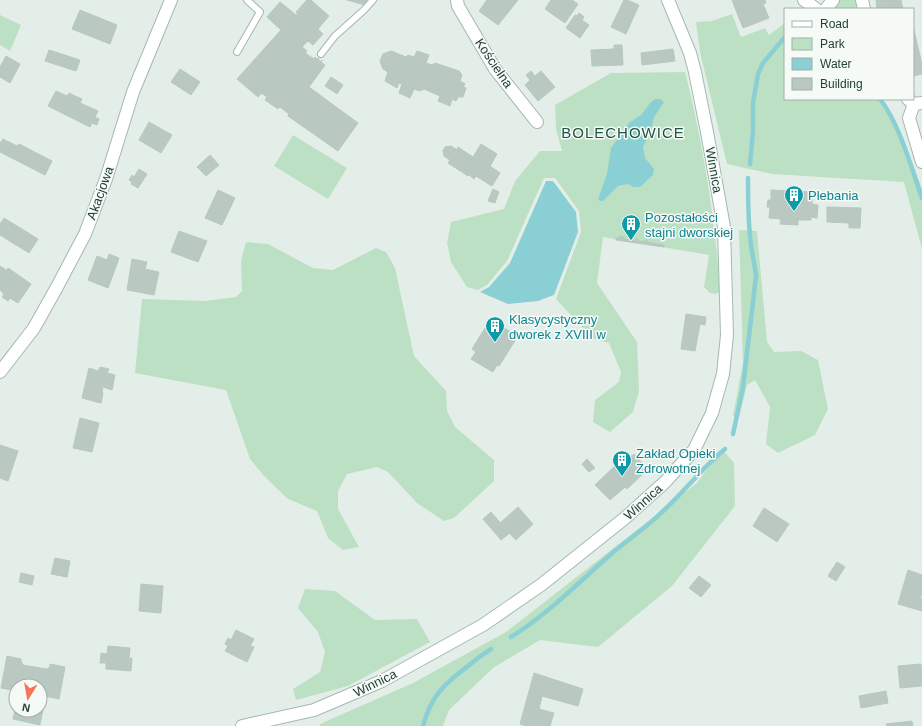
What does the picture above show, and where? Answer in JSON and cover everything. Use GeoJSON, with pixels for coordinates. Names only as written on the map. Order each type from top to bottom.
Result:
{"type":"FeatureCollection","features":[{"type":"Feature","properties":{"kind":"street","name":"Akacjowa"},"geometry":{"type":"LineString","coordinates":[[0,372],[34,328],[85,234],[106,180],[132,92],[171,0]]}},
{"type":"Feature","properties":{"kind":"street","name":"Kościelna"},"geometry":{"type":"LineString","coordinates":[[457,0],[458,6],[495,69],[538,122]]}},
{"type":"Feature","properties":{"kind":"street","name":"Winnica"},"geometry":{"type":"LineString","coordinates":[[242,726],[314,710],[382,681],[483,625],[541,585],[625,518],[665,482],[694,450],[712,413],[723,374],[727,335],[724,227],[695,72],[690,54],[668,0]]}},
{"type":"Feature","properties":{"kind":"street"},"geometry":{"type":"LineString","coordinates":[[804,0],[815,8]]}},
{"type":"Feature","properties":{"kind":"street"},"geometry":{"type":"LineString","coordinates":[[827,8],[833,0]]}},
{"type":"Feature","properties":{"kind":"street"},"geometry":{"type":"LineString","coordinates":[[915,102],[909,118],[922,162]]}},
{"type":"Feature","properties":{"kind":"lane"},"geometry":{"type":"LineString","coordinates":[[237,52],[260,12],[247,0]]}},
{"type":"Feature","properties":{"kind":"lane"},"geometry":{"type":"LineString","coordinates":[[321,54],[335,36],[373,0]]}},
{"type":"Feature","properties":{"kind":"green space"},"geometry":{"type":"Polygon","coordinates":[[[840,0],[859,0],[861,8],[835,8],[840,0]]]}},
{"type":"Feature","properties":{"kind":"green space"},"geometry":{"type":"Polygon","coordinates":[[[732,14],[741,37],[765,28],[769,35],[784,24],[784,100],[880,100],[903,138],[922,189],[922,249],[904,182],[772,174],[727,164],[700,52],[696,22],[712,21],[732,14]]]}},
{"type":"Feature","properties":{"kind":"green space"},"geometry":{"type":"Polygon","coordinates":[[[0,15],[21,25],[10,51],[0,45],[0,15]]]}},
{"type":"Feature","properties":{"kind":"green space"},"geometry":{"type":"Polygon","coordinates":[[[685,72],[703,153],[715,236],[720,291],[716,294],[710,293],[704,287],[709,255],[603,237],[597,283],[637,342],[639,391],[633,412],[610,432],[593,422],[595,400],[619,382],[621,372],[609,343],[592,338],[556,299],[581,232],[579,211],[555,178],[544,178],[507,261],[487,285],[478,290],[467,287],[451,262],[447,243],[451,222],[504,209],[515,181],[540,151],[562,151],[556,129],[555,105],[611,73],[685,72]]]}},
{"type":"Feature","properties":{"kind":"green space"},"geometry":{"type":"Polygon","coordinates":[[[293,135],[347,168],[328,199],[274,166],[293,135]]]}},
{"type":"Feature","properties":{"kind":"green space"},"geometry":{"type":"Polygon","coordinates":[[[739,230],[757,231],[767,342],[774,352],[801,351],[818,360],[828,409],[815,435],[778,453],[766,444],[770,407],[755,380],[747,385],[739,417],[733,416],[743,362],[739,230]]]}},
{"type":"Feature","properties":{"kind":"green space"},"geometry":{"type":"Polygon","coordinates":[[[246,242],[268,244],[313,268],[333,270],[376,248],[386,252],[395,268],[414,356],[446,391],[447,411],[455,427],[494,460],[494,481],[454,518],[444,521],[417,503],[388,472],[377,467],[347,474],[338,491],[338,509],[359,547],[343,550],[328,538],[317,511],[288,499],[265,477],[250,459],[226,390],[135,373],[142,299],[205,301],[236,297],[242,291],[241,261],[246,242]]]}},
{"type":"Feature","properties":{"kind":"green space"},"geometry":{"type":"Polygon","coordinates":[[[722,449],[734,463],[735,506],[672,586],[598,647],[540,640],[493,668],[449,710],[443,726],[320,726],[320,724],[413,683],[506,632],[697,483],[722,449]]]}},
{"type":"Feature","properties":{"kind":"green space"},"geometry":{"type":"Polygon","coordinates":[[[305,589],[335,591],[375,620],[417,619],[430,642],[348,686],[296,700],[293,689],[320,672],[325,652],[318,632],[298,608],[305,589]]]}},
{"type":"Feature","properties":{"kind":"water"},"geometry":{"type":"Polygon","coordinates":[[[655,99],[660,99],[664,102],[654,117],[651,130],[643,147],[645,158],[654,169],[653,175],[640,187],[634,187],[628,184],[618,186],[603,201],[600,201],[598,199],[607,174],[611,148],[629,123],[641,115],[655,99]]]}},
{"type":"Feature","properties":{"kind":"water"},"geometry":{"type":"Polygon","coordinates":[[[546,181],[553,181],[576,212],[578,232],[554,295],[538,301],[508,304],[480,292],[489,287],[510,263],[546,181]]]}},
{"type":"Feature","properties":{"kind":"building"},"geometry":{"type":"Polygon","coordinates":[[[307,0],[311,0],[329,16],[318,29],[323,34],[313,45],[308,41],[302,47],[307,51],[298,62],[293,57],[258,97],[237,79],[281,30],[267,17],[280,2],[296,15],[298,13],[296,12],[307,0]]]}},
{"type":"Feature","properties":{"kind":"building"},"geometry":{"type":"Polygon","coordinates":[[[347,0],[367,0],[365,5],[347,0]]]}},
{"type":"Feature","properties":{"kind":"building"},"geometry":{"type":"Polygon","coordinates":[[[487,0],[518,0],[498,25],[479,11],[487,0]]]}},
{"type":"Feature","properties":{"kind":"building"},"geometry":{"type":"Polygon","coordinates":[[[551,0],[572,0],[578,4],[565,23],[545,9],[551,0]]]}},
{"type":"Feature","properties":{"kind":"building"},"geometry":{"type":"Polygon","coordinates":[[[624,0],[639,5],[626,34],[611,27],[624,0]]]}},
{"type":"Feature","properties":{"kind":"building"},"geometry":{"type":"Polygon","coordinates":[[[732,0],[765,0],[766,3],[763,4],[769,18],[743,28],[732,0]]]}},
{"type":"Feature","properties":{"kind":"building"},"geometry":{"type":"Polygon","coordinates":[[[876,0],[892,0],[893,8],[877,8],[876,0]]]}},
{"type":"Feature","properties":{"kind":"building"},"geometry":{"type":"Polygon","coordinates":[[[892,0],[901,0],[903,8],[893,8],[892,0]]]}},
{"type":"Feature","properties":{"kind":"building"},"geometry":{"type":"Polygon","coordinates":[[[80,10],[117,25],[110,44],[72,29],[80,10]]]}},
{"type":"Feature","properties":{"kind":"building"},"geometry":{"type":"Polygon","coordinates":[[[579,13],[584,17],[582,20],[589,25],[580,38],[566,28],[575,15],[577,16],[579,13]]]}},
{"type":"Feature","properties":{"kind":"building"},"geometry":{"type":"Polygon","coordinates":[[[914,30],[922,64],[922,74],[914,76],[914,30]]]}},
{"type":"Feature","properties":{"kind":"building"},"geometry":{"type":"Polygon","coordinates":[[[614,45],[622,45],[623,65],[592,66],[591,50],[614,49],[614,45]]]}},
{"type":"Feature","properties":{"kind":"building"},"geometry":{"type":"Polygon","coordinates":[[[673,49],[675,61],[642,65],[641,53],[673,49]]]}},
{"type":"Feature","properties":{"kind":"building"},"geometry":{"type":"Polygon","coordinates":[[[49,50],[80,60],[76,71],[45,61],[49,50]]]}},
{"type":"Feature","properties":{"kind":"building"},"geometry":{"type":"Polygon","coordinates":[[[391,51],[406,57],[408,55],[414,57],[417,51],[429,55],[426,63],[432,65],[435,63],[459,71],[462,75],[460,81],[465,84],[463,87],[466,88],[463,97],[458,97],[456,101],[452,99],[450,106],[438,101],[440,96],[424,89],[420,91],[414,89],[410,98],[399,93],[402,84],[399,83],[397,88],[385,81],[388,72],[383,69],[380,61],[383,54],[391,51]]]}},
{"type":"Feature","properties":{"kind":"building"},"geometry":{"type":"Polygon","coordinates":[[[305,53],[314,59],[315,57],[317,59],[319,58],[318,59],[325,65],[309,87],[358,123],[338,151],[288,116],[289,114],[280,107],[278,109],[265,100],[267,97],[261,93],[293,57],[298,62],[305,53]]]}},
{"type":"Feature","properties":{"kind":"building"},"geometry":{"type":"Polygon","coordinates":[[[6,56],[20,64],[10,83],[0,77],[0,67],[6,56]]]}},
{"type":"Feature","properties":{"kind":"building"},"geometry":{"type":"Polygon","coordinates":[[[180,69],[200,82],[191,95],[171,82],[180,69]]]}},
{"type":"Feature","properties":{"kind":"building"},"geometry":{"type":"Polygon","coordinates":[[[531,71],[535,76],[541,71],[555,87],[538,101],[525,85],[530,80],[526,75],[531,71]]]}},
{"type":"Feature","properties":{"kind":"building"},"geometry":{"type":"Polygon","coordinates":[[[331,77],[343,85],[337,94],[325,86],[331,77]]]}},
{"type":"Feature","properties":{"kind":"building"},"geometry":{"type":"Polygon","coordinates":[[[56,91],[67,96],[69,93],[75,96],[66,115],[48,106],[56,91]]]}},
{"type":"Feature","properties":{"kind":"building"},"geometry":{"type":"Polygon","coordinates":[[[75,96],[82,99],[80,103],[98,111],[95,117],[99,119],[97,125],[92,123],[90,127],[66,115],[75,96]]]}},
{"type":"Feature","properties":{"kind":"building"},"geometry":{"type":"Polygon","coordinates":[[[149,122],[172,135],[161,153],[139,140],[149,122]]]}},
{"type":"Feature","properties":{"kind":"building"},"geometry":{"type":"Polygon","coordinates":[[[3,139],[17,146],[19,144],[52,161],[45,175],[0,152],[0,143],[3,139]]]}},
{"type":"Feature","properties":{"kind":"building"},"geometry":{"type":"Polygon","coordinates":[[[481,144],[497,154],[490,166],[500,173],[492,186],[476,176],[474,179],[469,175],[468,176],[448,163],[450,160],[444,156],[443,151],[445,147],[451,146],[457,150],[458,147],[473,157],[481,144]]]}},
{"type":"Feature","properties":{"kind":"building"},"geometry":{"type":"Polygon","coordinates":[[[210,155],[219,165],[206,176],[197,167],[210,155]]]}},
{"type":"Feature","properties":{"kind":"building"},"geometry":{"type":"Polygon","coordinates":[[[139,169],[147,174],[138,188],[131,184],[132,182],[129,180],[132,175],[134,177],[139,169]]]}},
{"type":"Feature","properties":{"kind":"building"},"geometry":{"type":"Polygon","coordinates":[[[493,189],[499,192],[495,203],[488,201],[493,189]]]}},
{"type":"Feature","properties":{"kind":"building"},"geometry":{"type":"Polygon","coordinates":[[[218,190],[235,198],[222,225],[205,218],[218,190]]]}},
{"type":"Feature","properties":{"kind":"building","name":"Plebania"},"geometry":{"type":"Polygon","coordinates":[[[771,190],[812,192],[812,204],[818,205],[817,218],[811,217],[811,220],[798,220],[798,225],[780,224],[781,219],[769,218],[770,207],[767,207],[768,200],[771,200],[771,190]]]}},
{"type":"Feature","properties":{"kind":"building"},"geometry":{"type":"Polygon","coordinates":[[[827,207],[861,208],[860,228],[849,228],[849,223],[827,222],[827,207]]]}},
{"type":"Feature","properties":{"kind":"building"},"geometry":{"type":"Polygon","coordinates":[[[4,218],[38,239],[29,253],[0,235],[0,224],[4,218]]]}},
{"type":"Feature","properties":{"kind":"building"},"geometry":{"type":"Polygon","coordinates":[[[179,231],[207,241],[198,262],[171,252],[179,231]]]}},
{"type":"Feature","properties":{"kind":"building","name":"Pozostałości stajni dworskiej"},"geometry":{"type":"Polygon","coordinates":[[[619,236],[624,237],[624,239],[635,241],[635,239],[638,239],[637,241],[645,242],[645,240],[647,240],[647,242],[664,245],[664,247],[616,240],[619,236]]]}},
{"type":"Feature","properties":{"kind":"building"},"geometry":{"type":"Polygon","coordinates":[[[109,254],[119,258],[117,264],[107,260],[109,254]]]}},
{"type":"Feature","properties":{"kind":"building"},"geometry":{"type":"Polygon","coordinates":[[[97,256],[117,264],[108,288],[88,280],[97,256]]]}},
{"type":"Feature","properties":{"kind":"building"},"geometry":{"type":"Polygon","coordinates":[[[132,259],[147,262],[145,269],[159,272],[154,295],[127,290],[132,259]]]}},
{"type":"Feature","properties":{"kind":"building"},"geometry":{"type":"Polygon","coordinates":[[[0,266],[6,270],[0,279],[0,266]]]}},
{"type":"Feature","properties":{"kind":"building"},"geometry":{"type":"Polygon","coordinates":[[[8,268],[31,284],[18,303],[10,298],[8,301],[2,297],[4,294],[0,290],[0,279],[8,268]]]}},
{"type":"Feature","properties":{"kind":"building"},"geometry":{"type":"Polygon","coordinates":[[[686,314],[706,317],[705,325],[700,324],[695,351],[681,349],[686,314]]]}},
{"type":"Feature","properties":{"kind":"building","name":"Klasycystyczny dworek z XVIII w"},"geometry":{"type":"Polygon","coordinates":[[[490,320],[518,336],[499,366],[497,365],[493,372],[471,359],[476,352],[472,349],[490,320]]]}},
{"type":"Feature","properties":{"kind":"building"},"geometry":{"type":"Polygon","coordinates":[[[100,367],[109,369],[107,373],[115,375],[112,390],[103,387],[101,403],[82,398],[89,368],[98,371],[100,367]]]}},
{"type":"Feature","properties":{"kind":"building"},"geometry":{"type":"Polygon","coordinates":[[[80,418],[99,423],[92,452],[73,448],[80,418]]]}},
{"type":"Feature","properties":{"kind":"building"},"geometry":{"type":"Polygon","coordinates":[[[0,445],[18,451],[8,481],[0,478],[0,445]]]}},
{"type":"Feature","properties":{"kind":"building","name":"Zakład Opieki Zdrowotnej"},"geometry":{"type":"Polygon","coordinates":[[[634,454],[648,469],[627,489],[625,487],[610,500],[595,485],[622,459],[625,462],[634,454]]]}},
{"type":"Feature","properties":{"kind":"building"},"geometry":{"type":"Polygon","coordinates":[[[587,459],[595,468],[589,472],[582,464],[587,459]]]}},
{"type":"Feature","properties":{"kind":"building"},"geometry":{"type":"Polygon","coordinates":[[[518,507],[533,524],[516,540],[500,523],[518,507]]]}},
{"type":"Feature","properties":{"kind":"building"},"geometry":{"type":"Polygon","coordinates":[[[764,508],[789,524],[777,542],[753,526],[764,508]]]}},
{"type":"Feature","properties":{"kind":"building"},"geometry":{"type":"Polygon","coordinates":[[[491,512],[504,527],[496,534],[483,519],[491,512]]]}},
{"type":"Feature","properties":{"kind":"building"},"geometry":{"type":"Polygon","coordinates":[[[504,527],[510,533],[501,540],[496,534],[504,527]]]}},
{"type":"Feature","properties":{"kind":"building"},"geometry":{"type":"Polygon","coordinates":[[[55,558],[70,561],[67,577],[51,574],[55,558]]]}},
{"type":"Feature","properties":{"kind":"building"},"geometry":{"type":"Polygon","coordinates":[[[837,562],[845,567],[836,581],[828,576],[837,562]]]}},
{"type":"Feature","properties":{"kind":"building"},"geometry":{"type":"Polygon","coordinates":[[[908,570],[922,575],[922,593],[920,599],[922,599],[922,611],[898,604],[908,570]]]}},
{"type":"Feature","properties":{"kind":"building"},"geometry":{"type":"Polygon","coordinates":[[[21,573],[34,576],[32,585],[19,582],[21,573]]]}},
{"type":"Feature","properties":{"kind":"building"},"geometry":{"type":"Polygon","coordinates":[[[699,576],[711,585],[701,597],[689,588],[699,576]]]}},
{"type":"Feature","properties":{"kind":"building"},"geometry":{"type":"Polygon","coordinates":[[[141,584],[163,586],[161,613],[139,611],[141,584]]]}},
{"type":"Feature","properties":{"kind":"building"},"geometry":{"type":"Polygon","coordinates":[[[236,630],[254,639],[250,646],[254,647],[247,662],[225,651],[228,646],[225,644],[228,638],[231,640],[236,630]]]}},
{"type":"Feature","properties":{"kind":"building"},"geometry":{"type":"Polygon","coordinates":[[[108,646],[130,648],[129,658],[132,658],[131,671],[106,669],[106,663],[100,663],[101,653],[107,654],[108,646]]]}},
{"type":"Feature","properties":{"kind":"building"},"geometry":{"type":"Polygon","coordinates":[[[7,656],[21,659],[23,665],[34,667],[32,678],[8,678],[8,689],[1,688],[7,656]]]}},
{"type":"Feature","properties":{"kind":"building"},"geometry":{"type":"Polygon","coordinates":[[[50,664],[65,667],[59,699],[48,697],[48,678],[32,678],[34,667],[47,669],[50,667],[50,664]]]}},
{"type":"Feature","properties":{"kind":"building"},"geometry":{"type":"Polygon","coordinates":[[[921,664],[922,686],[900,688],[898,666],[921,664]]]}},
{"type":"Feature","properties":{"kind":"building"},"geometry":{"type":"Polygon","coordinates":[[[534,673],[583,689],[578,706],[542,696],[539,709],[554,713],[550,726],[526,726],[520,724],[534,673]]]}},
{"type":"Feature","properties":{"kind":"building"},"geometry":{"type":"Polygon","coordinates":[[[886,691],[888,703],[861,708],[859,696],[886,691]]]}},
{"type":"Feature","properties":{"kind":"building"},"geometry":{"type":"Polygon","coordinates":[[[13,718],[41,718],[40,725],[13,718]]]}},
{"type":"Feature","properties":{"kind":"building"},"geometry":{"type":"Polygon","coordinates":[[[912,721],[913,726],[887,726],[886,724],[912,721]]]}},
{"type":"Feature","properties":{"kind":"waterway"},"geometry":{"type":"LineString","coordinates":[[750,164],[753,131],[753,103],[758,74],[763,63],[784,38]]}},
{"type":"Feature","properties":{"kind":"waterway"},"geometry":{"type":"LineString","coordinates":[[881,100],[887,109],[899,134],[922,198]]}},
{"type":"Feature","properties":{"kind":"waterway"},"geometry":{"type":"LineString","coordinates":[[733,434],[743,387],[756,276],[749,228],[748,178]]}},
{"type":"Feature","properties":{"kind":"waterway"},"geometry":{"type":"LineString","coordinates":[[511,637],[538,618],[610,555],[656,518],[725,449]]}},
{"type":"Feature","properties":{"kind":"waterway"},"geometry":{"type":"LineString","coordinates":[[423,726],[430,706],[445,685],[491,649]]}},
{"type":"Feature","properties":{"kind":"place","name":"Plebania"},"geometry":{"type":"Point","coordinates":[794,212]}},
{"type":"Feature","properties":{"kind":"place","name":"Pozostałości stajni dworskiej"},"geometry":{"type":"Point","coordinates":[631,241]}},
{"type":"Feature","properties":{"kind":"place","name":"Klasycystyczny dworek z XVIII w"},"geometry":{"type":"Point","coordinates":[495,343]}},
{"type":"Feature","properties":{"kind":"place","name":"Zakład Opieki Zdrowotnej"},"geometry":{"type":"Point","coordinates":[622,477]}},
{"type":"Feature","properties":{"kind":"district","name":"BOLECHOWICE"},"geometry":{"type":"Point","coordinates":[623,132]}}]}
